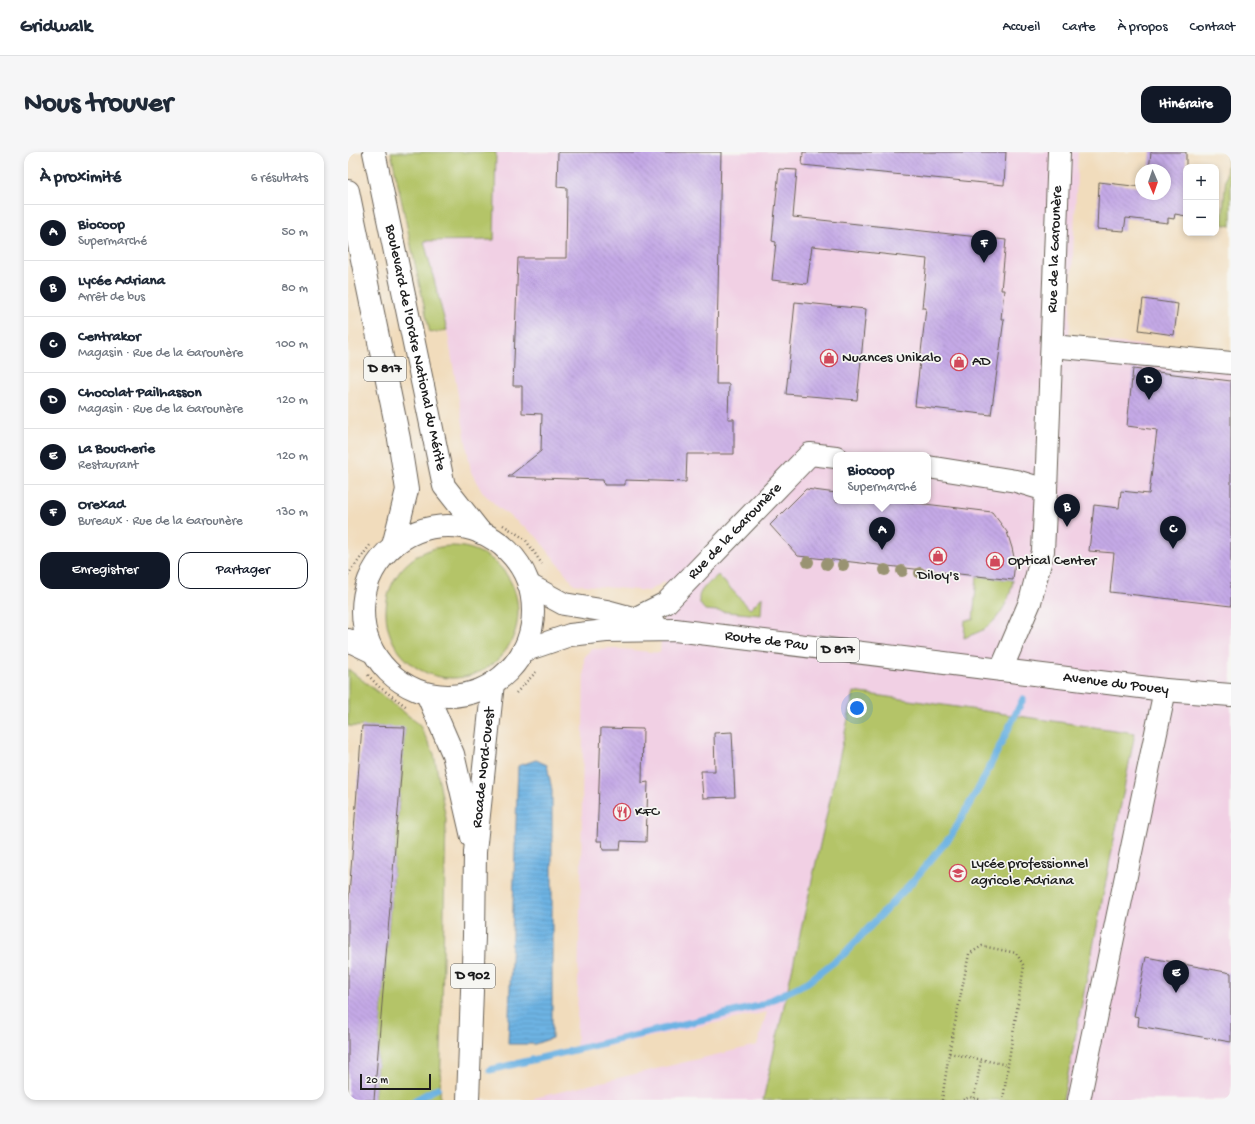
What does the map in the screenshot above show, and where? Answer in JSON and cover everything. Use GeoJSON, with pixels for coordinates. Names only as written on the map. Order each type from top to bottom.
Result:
{"type":"FeatureCollection","features":[{"type":"Feature","properties":{"kind":"main road","name":"Boulevard de l'Ordre National du Mérite"},"geometry":{"type":"LineString","coordinates":[[374,152],[444,486],[481,533]]}},
{"type":"Feature","properties":{"kind":"main road","name":"Rue de la Garounère"},"geometry":{"type":"LineString","coordinates":[[1000,670],[1030,602],[1043,551],[1059,152]]}},
{"type":"Feature","properties":{"kind":"main road","name":"D 817"},"geometry":{"type":"LineString","coordinates":[[348,191],[399,439],[407,490],[393,546]]}},
{"type":"Feature","properties":{"kind":"main road"},"geometry":{"type":"LineString","coordinates":[[1052,346],[1231,363]]}},
{"type":"Feature","properties":{"kind":"main road","name":"Rue de la Garounère"},"geometry":{"type":"LineString","coordinates":[[636,618],[666,603],[810,454],[833,457]]}},
{"type":"Feature","properties":{"kind":"main road"},"geometry":{"type":"LineString","coordinates":[[931,467],[1016,481],[1046,490]]}},
{"type":"Feature","properties":{"kind":"main road"},"geometry":{"type":"LineString","coordinates":[[348,640],[369,661],[387,670],[406,685],[428,694],[450,696],[472,692],[493,683],[510,669],[523,652],[531,630],[533,607],[529,585],[518,563],[502,545],[481,533],[459,527],[435,527],[413,534],[393,546],[376,566],[357,594],[363,610],[369,661]]}},
{"type":"Feature","properties":{"kind":"main road","name":"Route de Pau"},"geometry":{"type":"LineString","coordinates":[[529,585],[564,604],[607,611],[675,630]]}},
{"type":"Feature","properties":{"kind":"main road","name":"Route de Pau"},"geometry":{"type":"LineString","coordinates":[[523,652],[570,635],[606,631],[675,630],[1000,670]]}},
{"type":"Feature","properties":{"kind":"main road","name":"Avenue du Pouey"},"geometry":{"type":"LineString","coordinates":[[1000,670],[1165,690],[1231,696]]}},
{"type":"Feature","properties":{"kind":"main road","name":"Rocade Nord-Ouest"},"geometry":{"type":"LineString","coordinates":[[468,1100],[474,936],[475,852],[493,683]]}},
{"type":"Feature","properties":{"kind":"main road"},"geometry":{"type":"LineString","coordinates":[[1079,1100],[1165,690]]}},
{"type":"Feature","properties":{"kind":"main road","name":"Rocade Nord-Ouest"},"geometry":{"type":"LineString","coordinates":[[428,694],[453,754],[475,852]]}},
{"type":"Feature","properties":{"kind":"path"},"geometry":{"type":"LineString","coordinates":[[501,524],[525,539],[547,570]]}},
{"type":"Feature","properties":{"kind":"path"},"geometry":{"type":"LineString","coordinates":[[348,575],[370,544]]}},
{"type":"Feature","properties":{"kind":"path"},"geometry":{"type":"LineString","coordinates":[[369,661],[378,686],[411,710]]}},
{"type":"Feature","properties":{"kind":"path"},"geometry":{"type":"LineString","coordinates":[[513,696],[537,671]]}},
{"type":"Feature","properties":{"kind":"path"},"geometry":{"type":"LineString","coordinates":[[942,1100],[949,1053],[969,954],[982,946],[1016,953],[1024,966],[1003,1100]]}},
{"type":"Feature","properties":{"kind":"path"},"geometry":{"type":"LineString","coordinates":[[949,1053],[1008,1065]]}},
{"type":"Feature","properties":{"kind":"path"},"geometry":{"type":"LineString","coordinates":[[974,1098],[981,1060]]}},
{"type":"Feature","properties":{"kind":"path"},"geometry":{"type":"LineString","coordinates":[[963,1100],[970,1097],[982,1100]]}},
{"type":"Feature","properties":{"kind":"shaded area"},"geometry":{"type":"Polygon","coordinates":[[[496,152],[1078,152],[1069,338],[1231,354],[1231,1100],[534,1100],[534,1098],[757,1045],[767,1012],[576,1053],[581,876],[584,658],[591,649],[612,648],[660,653],[666,581],[648,591],[574,584],[536,536],[499,508],[482,492],[471,472],[447,330],[424,241],[494,240],[496,152]]]}},
{"type":"Feature","properties":{"kind":"green space"},"geometry":{"type":"Polygon","coordinates":[[[391,152],[496,152],[494,240],[424,241],[447,330],[430,333],[391,152]]]}},
{"type":"Feature","properties":{"kind":"green space"},"geometry":{"type":"Polygon","coordinates":[[[1228,152],[1231,152],[1231,226],[1222,224],[1228,152]]]}},
{"type":"Feature","properties":{"kind":"green space"},"geometry":{"type":"Polygon","coordinates":[[[452,546],[477,551],[489,557],[503,570],[513,587],[518,612],[513,637],[507,649],[494,663],[477,673],[452,678],[427,673],[415,667],[401,654],[391,637],[386,612],[391,587],[397,575],[410,561],[427,551],[452,546]]]}},
{"type":"Feature","properties":{"kind":"green space"},"geometry":{"type":"Polygon","coordinates":[[[718,575],[750,609],[762,597],[761,615],[705,610],[699,600],[699,595],[701,591],[718,575]]]}},
{"type":"Feature","properties":{"kind":"green space"},"geometry":{"type":"Polygon","coordinates":[[[977,576],[1013,580],[1012,586],[1008,600],[996,618],[986,628],[964,638],[965,620],[973,620],[977,576]]]}},
{"type":"Feature","properties":{"kind":"green space"},"geometry":{"type":"Polygon","coordinates":[[[348,669],[419,724],[434,754],[446,819],[440,1100],[374,1100],[405,728],[348,726],[348,669]]]}},
{"type":"Feature","properties":{"kind":"green space","name":"Lycée professionnel agricole Adriana"},"geometry":{"type":"Polygon","coordinates":[[[854,692],[1135,733],[1063,1100],[763,1100],[854,692]]]}},
{"type":"Feature","properties":{"kind":"water"},"geometry":{"type":"Polygon","coordinates":[[[536,760],[547,765],[552,790],[552,1038],[535,1044],[508,1044],[518,766],[536,760]]]}},
{"type":"Feature","properties":{"kind":"building"},"geometry":{"type":"Polygon","coordinates":[[[558,152],[721,152],[716,384],[729,384],[728,419],[734,419],[734,454],[687,454],[686,482],[625,480],[625,485],[604,485],[603,480],[508,477],[541,451],[542,414],[522,413],[522,386],[513,386],[518,258],[566,258],[567,188],[557,187],[558,152]]]}},
{"type":"Feature","properties":{"kind":"building"},"geometry":{"type":"Polygon","coordinates":[[[803,152],[1006,152],[1004,185],[802,165],[803,152]]]}},
{"type":"Feature","properties":{"kind":"building"},"geometry":{"type":"Polygon","coordinates":[[[1151,152],[1186,152],[1186,164],[1183,164],[1183,215],[1175,214],[1174,219],[1168,218],[1168,223],[1126,218],[1124,231],[1097,229],[1099,182],[1135,186],[1135,200],[1171,200],[1171,164],[1150,164],[1151,152]]]}},
{"type":"Feature","properties":{"kind":"building"},"geometry":{"type":"Polygon","coordinates":[[[779,169],[797,170],[793,217],[1006,240],[1001,290],[1004,290],[1001,319],[1004,319],[991,415],[915,406],[926,308],[922,308],[927,259],[812,246],[807,284],[772,280],[776,242],[772,241],[779,169]]]}},
{"type":"Feature","properties":{"kind":"building"},"geometry":{"type":"Polygon","coordinates":[[[1143,299],[1178,304],[1174,335],[1139,330],[1143,299]]]}},
{"type":"Feature","properties":{"kind":"building","name":"Nuances Unikalo"},"geometry":{"type":"Polygon","coordinates":[[[795,302],[866,309],[857,400],[786,394],[795,302]]]}},
{"type":"Feature","properties":{"kind":"building"},"geometry":{"type":"Polygon","coordinates":[[[1133,369],[1231,381],[1231,606],[1110,592],[1114,553],[1089,551],[1094,505],[1119,508],[1121,491],[1149,494],[1157,430],[1127,426],[1133,369]]]}},
{"type":"Feature","properties":{"kind":"building"},"geometry":{"type":"Polygon","coordinates":[[[806,489],[833,493],[833,504],[925,504],[992,512],[1007,532],[1012,548],[1015,562],[1013,580],[798,556],[770,525],[806,489]]]}},
{"type":"Feature","properties":{"kind":"building"},"geometry":{"type":"Polygon","coordinates":[[[362,726],[405,727],[374,1100],[348,1100],[348,908],[362,726]]]}},
{"type":"Feature","properties":{"kind":"building","name":"KFC"},"geometry":{"type":"Polygon","coordinates":[[[601,728],[643,729],[642,783],[648,782],[646,842],[621,841],[620,850],[603,850],[602,841],[597,841],[601,728]]]}},
{"type":"Feature","properties":{"kind":"building"},"geometry":{"type":"Polygon","coordinates":[[[732,732],[735,797],[703,798],[701,771],[715,771],[714,733],[732,732]]]}},
{"type":"Feature","properties":{"kind":"building"},"geometry":{"type":"Polygon","coordinates":[[[1146,957],[1231,973],[1231,1042],[1138,1026],[1139,1017],[1134,1016],[1146,957]]]}},
{"type":"Feature","properties":{"kind":"waterway"},"geometry":{"type":"LineString","coordinates":[[490,1070],[759,1006],[808,982],[844,954],[912,882],[951,836],[982,782],[1023,699]]}},
{"type":"Feature","properties":{"kind":"waterway"},"geometry":{"type":"LineString","coordinates":[[415,1100],[438,1088]]}},
{"type":"Feature","properties":{"kind":"place","name":"Orexad"},"geometry":{"type":"Point","coordinates":[984,263]}},
{"type":"Feature","properties":{"kind":"place","name":"Nuances Unikalo"},"geometry":{"type":"Point","coordinates":[829,358]}},
{"type":"Feature","properties":{"kind":"place","name":"AD"},"geometry":{"type":"Point","coordinates":[959,362]}},
{"type":"Feature","properties":{"kind":"place","name":"Chocolat Pailhasson"},"geometry":{"type":"Point","coordinates":[1149,400]}},
{"type":"Feature","properties":{"kind":"place","name":"Lycée Adriana"},"geometry":{"type":"Point","coordinates":[1067,527]}},
{"type":"Feature","properties":{"kind":"place","name":"Centrakor"},"geometry":{"type":"Point","coordinates":[1173,549]}},
{"type":"Feature","properties":{"kind":"place","name":"Biocoop"},"geometry":{"type":"Point","coordinates":[882,550]}},
{"type":"Feature","properties":{"kind":"place","name":"Diloy's"},"geometry":{"type":"Point","coordinates":[938,556]}},
{"type":"Feature","properties":{"kind":"place","name":"Optical Center"},"geometry":{"type":"Point","coordinates":[995,561]}},
{"type":"Feature","properties":{"kind":"place","name":"KFC"},"geometry":{"type":"Point","coordinates":[622,812]}},
{"type":"Feature","properties":{"kind":"place","name":"Lycée professionnel agricole Adriana"},"geometry":{"type":"Point","coordinates":[958,873]}},
{"type":"Feature","properties":{"kind":"place","name":"La Boucherie"},"geometry":{"type":"Point","coordinates":[1176,993]}}]}
